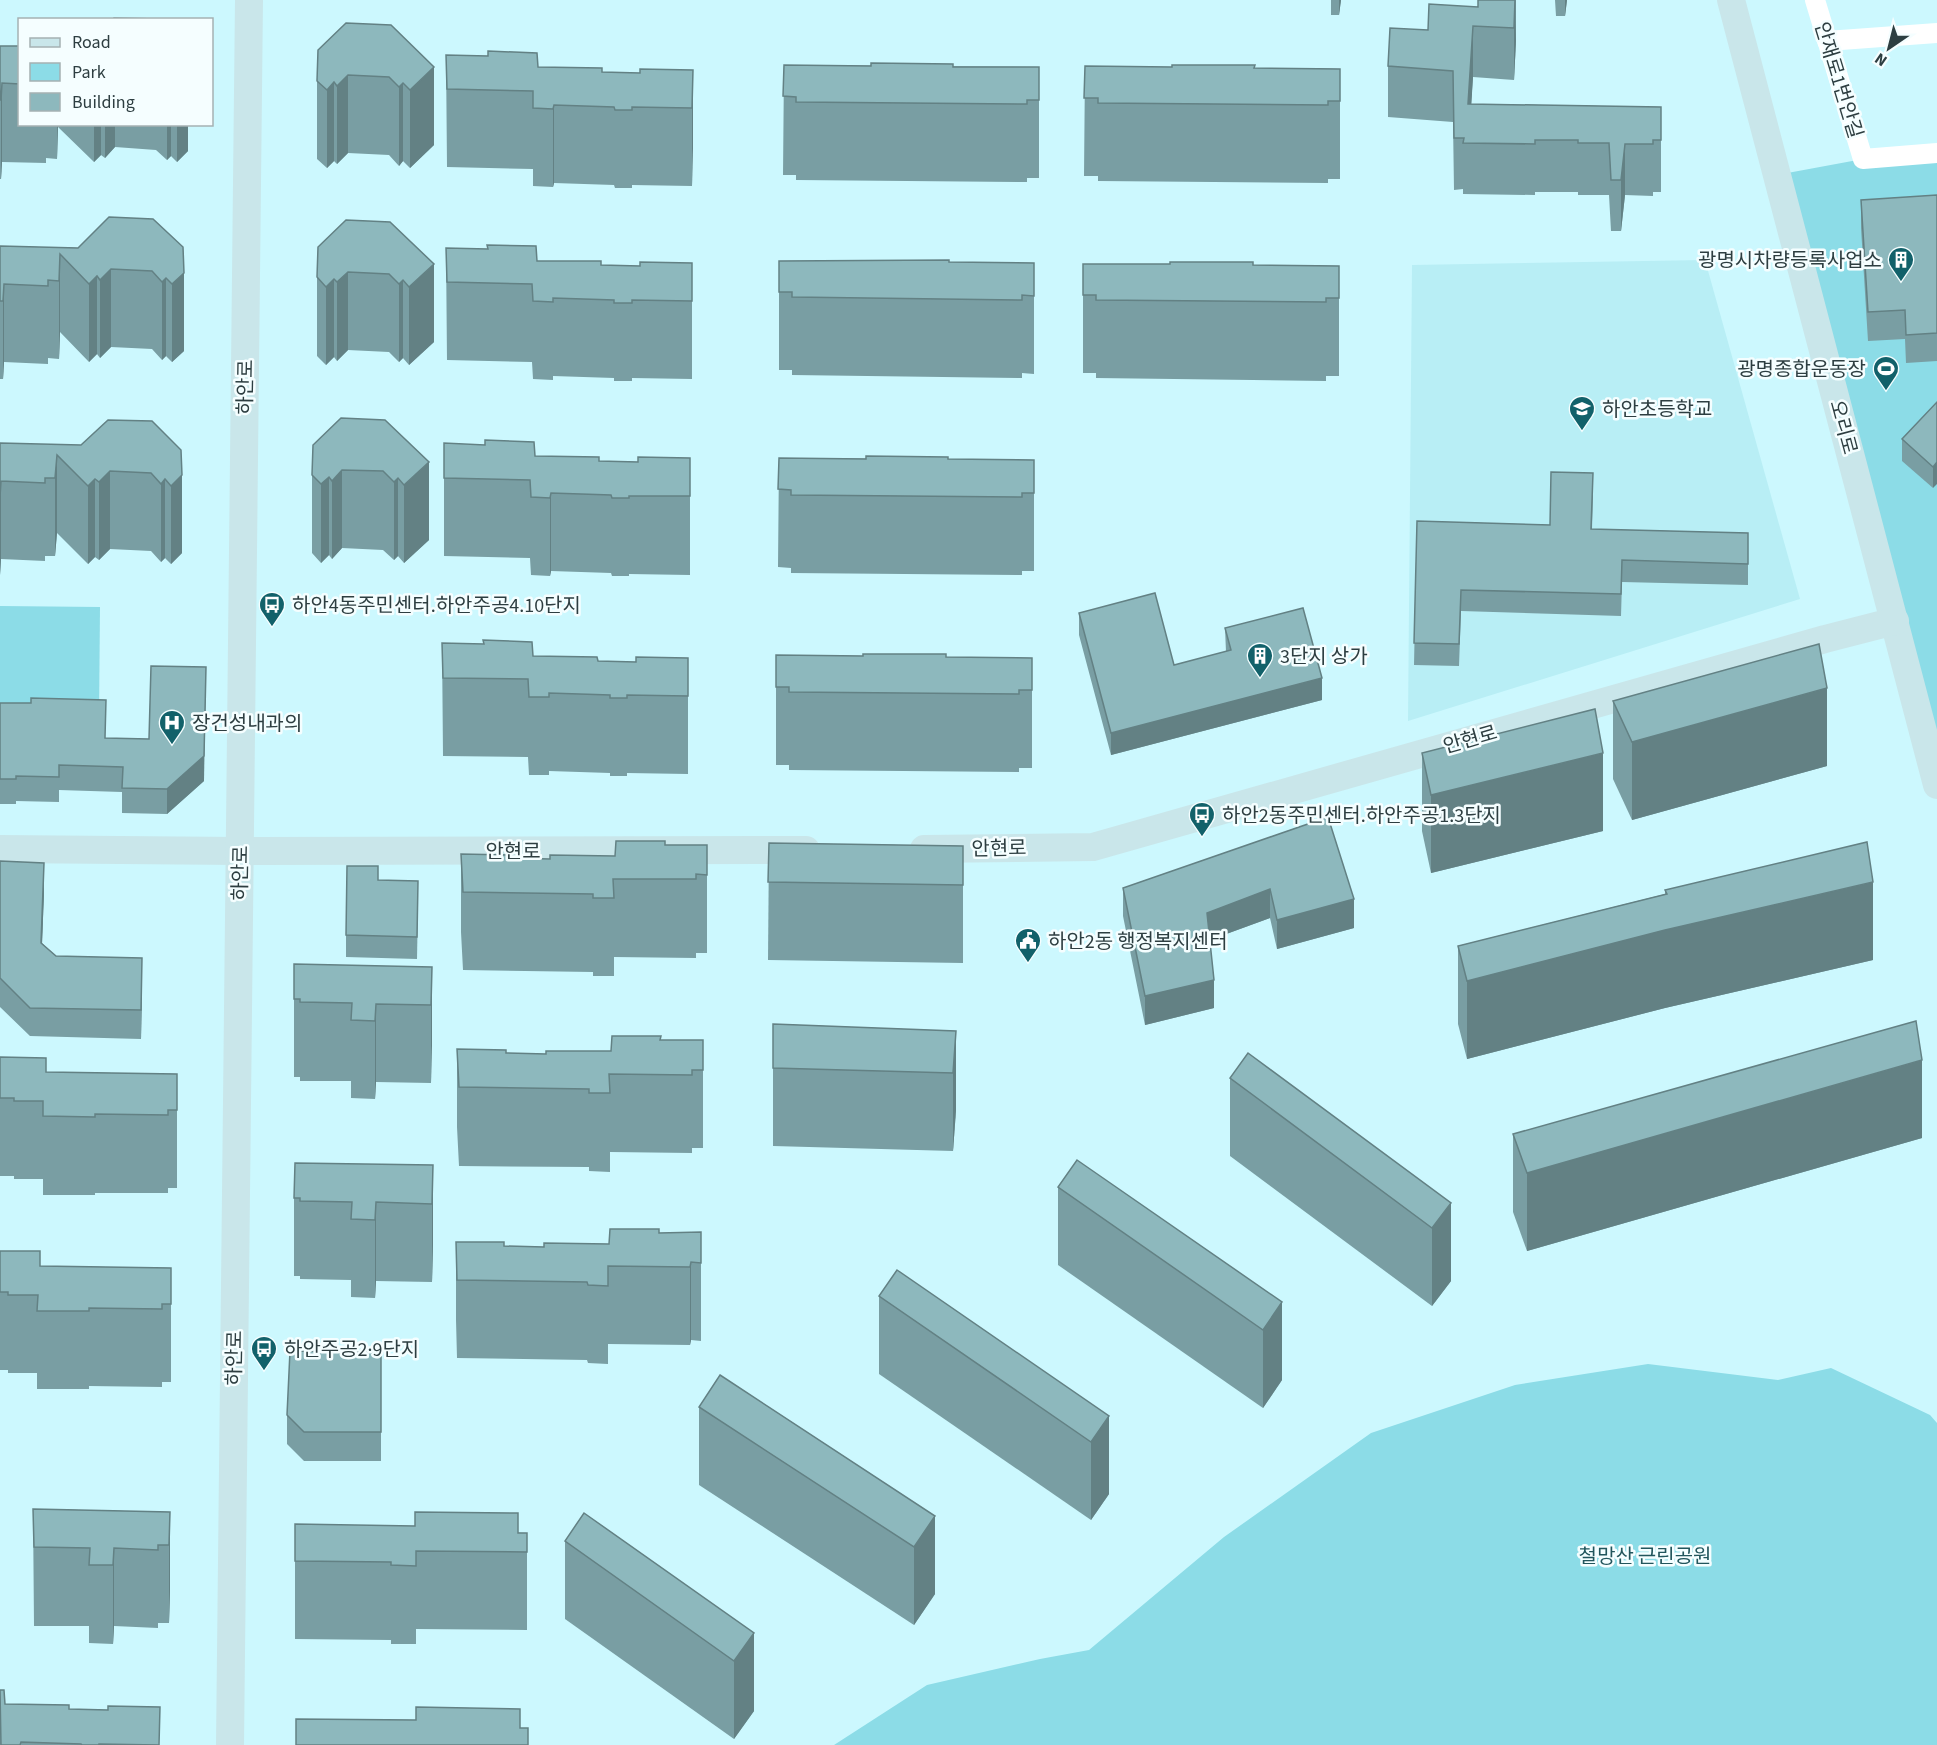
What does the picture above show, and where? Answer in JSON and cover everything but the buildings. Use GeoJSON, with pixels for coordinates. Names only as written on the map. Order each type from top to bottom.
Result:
{"type":"FeatureCollection","features":[{"type":"Feature","properties":{"kind":"street","name":"하안로"},"geometry":{"type":"LineString","coordinates":[[230,1745],[249,0]]}},
{"type":"Feature","properties":{"kind":"street","name":"오리로"},"geometry":{"type":"LineString","coordinates":[[1731,0],[1937,785]]}},
{"type":"Feature","properties":{"kind":"street","name":"안재로1번안길"},"geometry":{"type":"LineString","coordinates":[[1815,0],[1863,159],[1937,153]]}},
{"type":"Feature","properties":{"kind":"street"},"geometry":{"type":"LineString","coordinates":[[1827,41],[1937,33]]}},
{"type":"Feature","properties":{"kind":"street","name":"안현로"},"geometry":{"type":"LineString","coordinates":[[894,849],[1093,847],[1780,651],[1895,621]]}},
{"type":"Feature","properties":{"kind":"street","name":"안현로"},"geometry":{"type":"LineString","coordinates":[[0,849],[834,850]]}},
{"type":"Feature","properties":{"kind":"shaded area","name":"하안초등학교"},"geometry":{"type":"Polygon","coordinates":[[[1705,260],[1800,599],[1408,721],[1412,265],[1705,260]]]}},
{"type":"Feature","properties":{"kind":"green space","name":"광명종합운동장"},"geometry":{"type":"Polygon","coordinates":[[[1937,153],[1937,785],[1777,175],[1863,159],[1937,153]]]}},
{"type":"Feature","properties":{"kind":"green space"},"geometry":{"type":"Polygon","coordinates":[[[0,606],[100,607],[99,717],[0,715],[0,606]]]}},
{"type":"Feature","properties":{"kind":"green space","name":"철망산 근린공원"},"geometry":{"type":"Polygon","coordinates":[[[1648,1364],[1778,1380],[1831,1368],[1930,1415],[1937,1423],[1937,1745],[834,1745],[927,1685],[1089,1650],[1224,1537],[1371,1433],[1515,1385],[1648,1364]]]}},
{"type":"Feature","properties":{"kind":"place","name":"광명시차량등록사업소"},"geometry":{"type":"Point","coordinates":[1901,283]}},
{"type":"Feature","properties":{"kind":"place","name":"광명종합운동장"},"geometry":{"type":"Point","coordinates":[1886,392]}},
{"type":"Feature","properties":{"kind":"place","name":"하안초등학교"},"geometry":{"type":"Point","coordinates":[1582,432]}},
{"type":"Feature","properties":{"kind":"place","name":"하안4동주민센터.하안주공4.10단지"},"geometry":{"type":"Point","coordinates":[272,628]}},
{"type":"Feature","properties":{"kind":"place","name":"3단지 상가"},"geometry":{"type":"Point","coordinates":[1260,679]}},
{"type":"Feature","properties":{"kind":"place","name":"장건성내과의"},"geometry":{"type":"Point","coordinates":[172,746]}},
{"type":"Feature","properties":{"kind":"place","name":"하안2동주민센터.하안주공1.3단지"},"geometry":{"type":"Point","coordinates":[1202,838]}},
{"type":"Feature","properties":{"kind":"place","name":"하안2동 행정복지센터"},"geometry":{"type":"Point","coordinates":[1028,964]}},
{"type":"Feature","properties":{"kind":"place","name":"하안주공2·9단지"},"geometry":{"type":"Point","coordinates":[264,1372]}}]}
